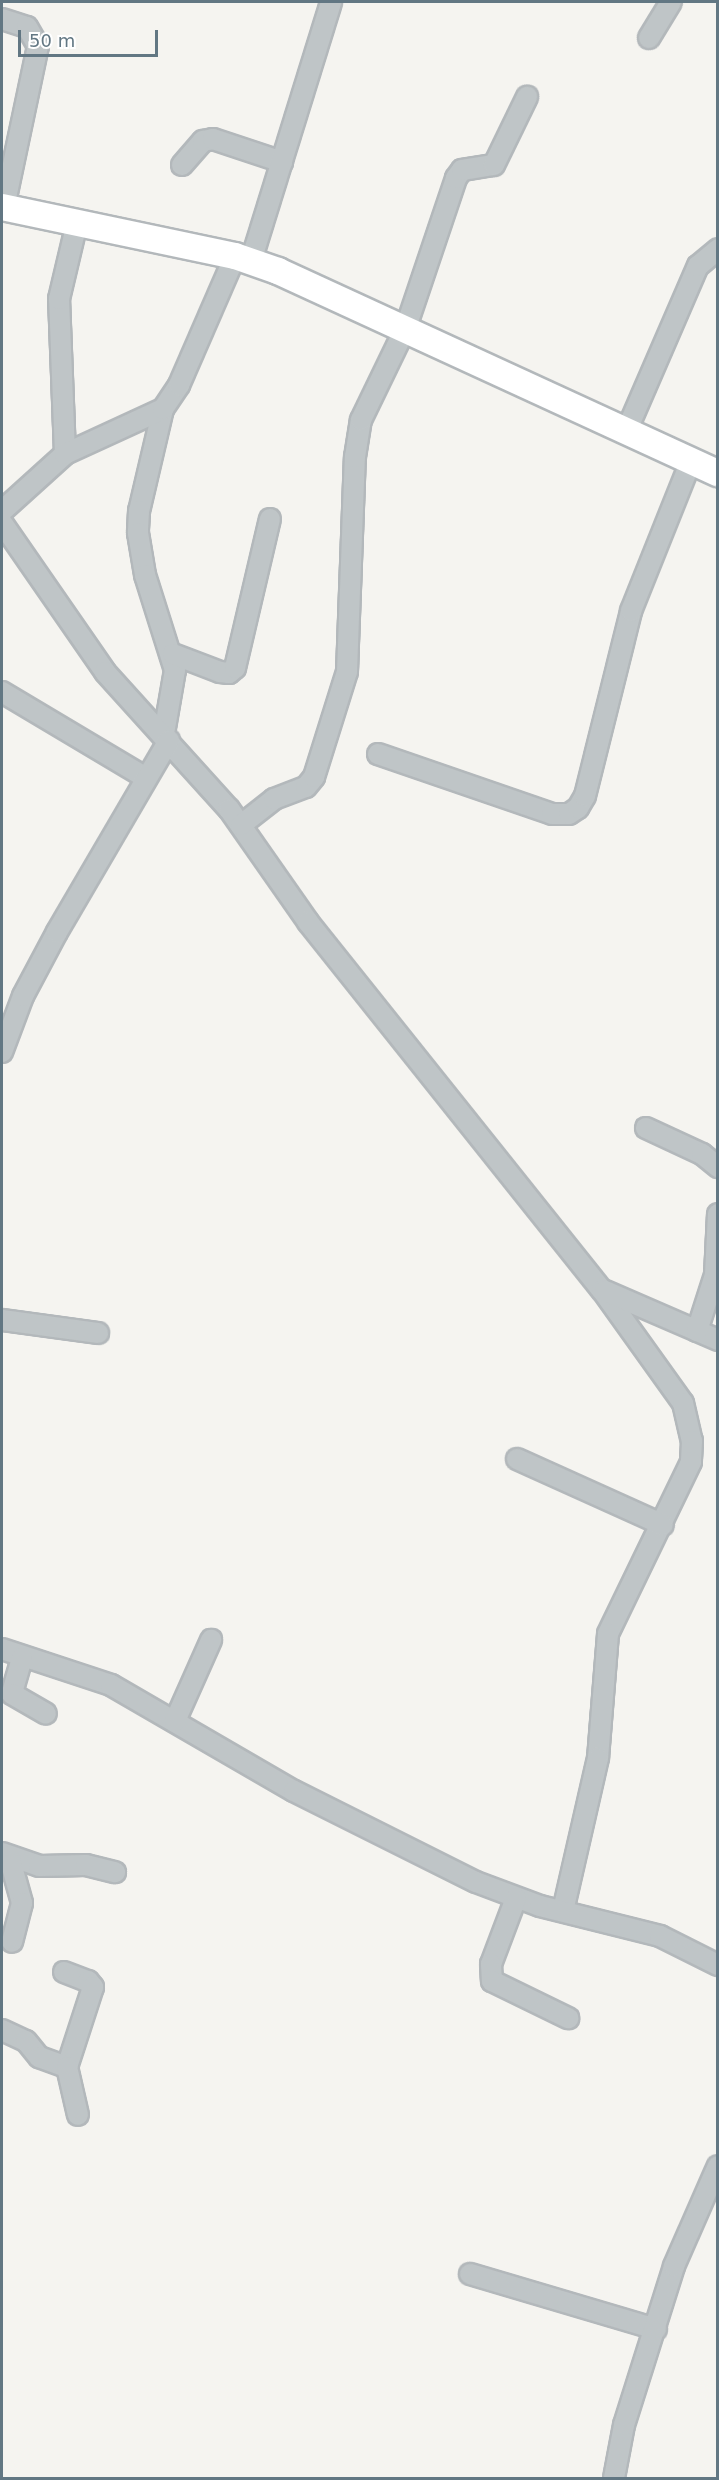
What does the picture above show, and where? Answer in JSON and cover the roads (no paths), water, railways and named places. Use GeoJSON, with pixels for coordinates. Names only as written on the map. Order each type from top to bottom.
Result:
{"type":"FeatureCollection","features":[{"type":"Feature","properties":{"kind":"main road"},"geometry":{"type":"LineString","coordinates":[[3,207],[243,259],[406,327],[717,473]]}},
{"type":"Feature","properties":{"kind":"street"},"geometry":{"type":"LineString","coordinates":[[2,1052],[5,1026],[88,876],[146,778],[166,737],[173,687],[173,654],[144,575],[138,533],[139,511],[163,409],[179,385],[243,259],[282,162],[331,2]]}},
{"type":"Feature","properties":{"kind":"street"},"geometry":{"type":"LineString","coordinates":[[649,38],[671,2]]}},
{"type":"Feature","properties":{"kind":"street"},"geometry":{"type":"LineString","coordinates":[[2,20],[27,27],[38,46],[3,207]]}},
{"type":"Feature","properties":{"kind":"street"},"geometry":{"type":"LineString","coordinates":[[241,825],[274,799],[306,788],[319,762],[344,685],[349,654],[357,438],[368,398],[406,327],[456,178],[462,170],[494,165],[527,98]]}},
{"type":"Feature","properties":{"kind":"street"},"geometry":{"type":"LineString","coordinates":[[182,165],[203,141],[213,139],[282,162]]}},
{"type":"Feature","properties":{"kind":"street"},"geometry":{"type":"LineString","coordinates":[[65,454],[59,299],[77,223]]}},
{"type":"Feature","properties":{"kind":"street"},"geometry":{"type":"LineString","coordinates":[[626,432],[698,266],[717,249]]}},
{"type":"Feature","properties":{"kind":"street"},"geometry":{"type":"LineString","coordinates":[[2,511],[65,454],[163,409]]}},
{"type":"Feature","properties":{"kind":"street"},"geometry":{"type":"LineString","coordinates":[[378,754],[552,814],[569,814],[578,808],[585,796],[631,611],[691,461]]}},
{"type":"Feature","properties":{"kind":"street"},"geometry":{"type":"LineString","coordinates":[[173,654],[220,672],[229,673],[236,668],[270,519]]}},
{"type":"Feature","properties":{"kind":"street"},"geometry":{"type":"LineString","coordinates":[[2,523],[105,672],[166,737],[241,825],[308,922],[602,1290],[683,1402],[692,1441],[691,1462],[663,1525],[608,1634],[598,1758],[563,1911]]}},
{"type":"Feature","properties":{"kind":"street"},"geometry":{"type":"LineString","coordinates":[[2,692],[146,778]]}},
{"type":"Feature","properties":{"kind":"street"},"geometry":{"type":"LineString","coordinates":[[646,1128],[702,1154],[717,1167]]}},
{"type":"Feature","properties":{"kind":"street"},"geometry":{"type":"LineString","coordinates":[[696,1331],[715,1275],[717,1214]]}},
{"type":"Feature","properties":{"kind":"street"},"geometry":{"type":"LineString","coordinates":[[602,1290],[717,1340]]}},
{"type":"Feature","properties":{"kind":"street"},"geometry":{"type":"LineString","coordinates":[[2,1320],[98,1333]]}},
{"type":"Feature","properties":{"kind":"street"},"geometry":{"type":"LineString","coordinates":[[517,1459],[663,1525]]}},
{"type":"Feature","properties":{"kind":"street"},"geometry":{"type":"LineString","coordinates":[[175,1721],[211,1640]]}},
{"type":"Feature","properties":{"kind":"street"},"geometry":{"type":"LineString","coordinates":[[2,1649],[22,1658],[92,1677],[175,1721],[294,1791],[516,1898],[660,1936],[717,1965]]}},
{"type":"Feature","properties":{"kind":"street"},"geometry":{"type":"LineString","coordinates":[[22,1658],[12,1694],[46,1714]]}},
{"type":"Feature","properties":{"kind":"street"},"geometry":{"type":"LineString","coordinates":[[5,1855],[39,1866],[86,1865],[115,1872]]}},
{"type":"Feature","properties":{"kind":"street"},"geometry":{"type":"LineString","coordinates":[[5,1855],[22,1903],[12,1942]]}},
{"type":"Feature","properties":{"kind":"street"},"geometry":{"type":"LineString","coordinates":[[516,1898],[491,1964],[492,1982],[568,2018]]}},
{"type":"Feature","properties":{"kind":"street"},"geometry":{"type":"LineString","coordinates":[[64,1972],[88,1981],[93,1987],[67,2067],[78,2115]]}},
{"type":"Feature","properties":{"kind":"street"},"geometry":{"type":"LineString","coordinates":[[2,2030],[26,2041],[39,2057],[67,2067]]}},
{"type":"Feature","properties":{"kind":"street"},"geometry":{"type":"LineString","coordinates":[[614,2478],[624,2425],[656,2329],[674,2265],[717,2166]]}},
{"type":"Feature","properties":{"kind":"street"},"geometry":{"type":"LineString","coordinates":[[470,2274],[656,2329]]}}]}
